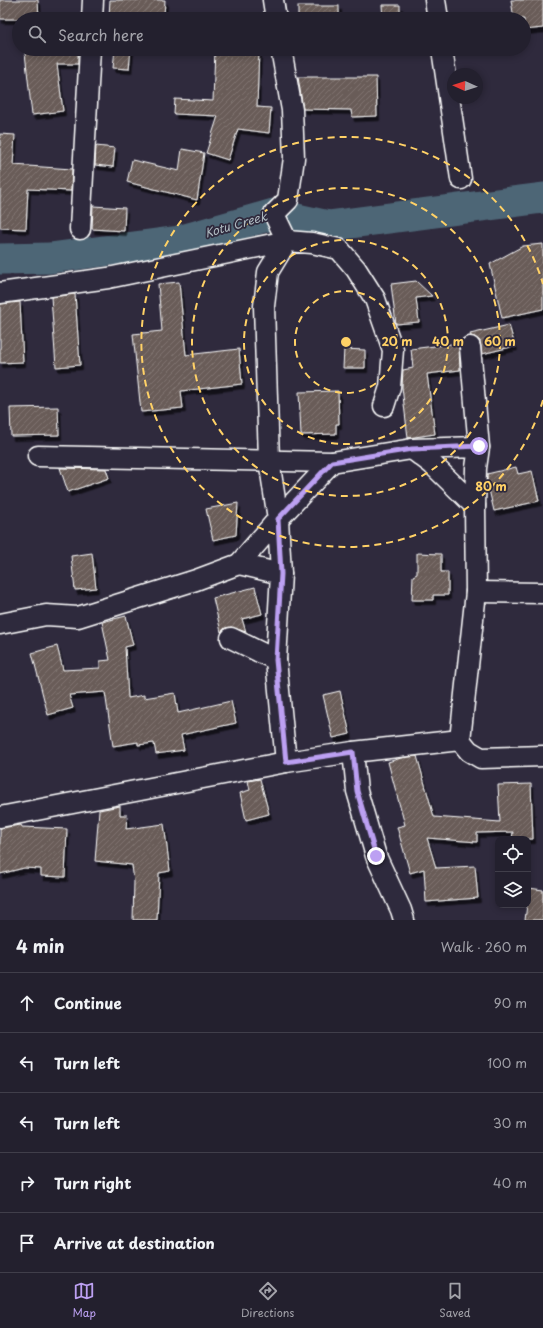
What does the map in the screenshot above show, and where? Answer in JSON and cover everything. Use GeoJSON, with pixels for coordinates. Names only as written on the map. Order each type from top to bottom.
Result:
{"type":"FeatureCollection","features":[{"type":"Feature","properties":{"kind":"street"},"geometry":{"type":"LineString","coordinates":[[92,12],[93,0]]}},
{"type":"Feature","properties":{"kind":"street"},"geometry":{"type":"LineString","coordinates":[[273,0],[275,12]]}},
{"type":"Feature","properties":{"kind":"street"},"geometry":{"type":"LineString","coordinates":[[435,0],[437,12]]}},
{"type":"Feature","properties":{"kind":"street"},"geometry":{"type":"LineString","coordinates":[[80,229],[90,56]]}},
{"type":"Feature","properties":{"kind":"street"},"geometry":{"type":"LineString","coordinates":[[283,56],[292,110],[294,158],[288,200],[274,214],[287,241]]}},
{"type":"Feature","properties":{"kind":"street"},"geometry":{"type":"LineString","coordinates":[[443,56],[461,179]]}},
{"type":"Feature","properties":{"kind":"street"},"geometry":{"type":"LineString","coordinates":[[286,762],[276,660],[281,574],[278,519],[269,460],[264,306],[268,272],[287,241]]}},
{"type":"Feature","properties":{"kind":"street"},"geometry":{"type":"LineString","coordinates":[[0,293],[108,278],[287,241],[312,243],[339,249],[356,269],[376,299],[394,350],[390,387],[384,406]]}},
{"type":"Feature","properties":{"kind":"street"},"geometry":{"type":"LineString","coordinates":[[470,347],[479,446],[476,468],[475,506],[476,592],[460,740],[469,751],[481,758],[543,756]]}},
{"type":"Feature","properties":{"kind":"street"},"geometry":{"type":"LineString","coordinates":[[38,456],[332,462],[412,449],[479,446]]}},
{"type":"Feature","properties":{"kind":"street"},"geometry":{"type":"LineString","coordinates":[[412,449],[432,464],[475,506]]}},
{"type":"Feature","properties":{"kind":"street"},"geometry":{"type":"LineString","coordinates":[[0,624],[46,615],[78,616],[196,580],[239,564],[278,519],[332,462]]}},
{"type":"Feature","properties":{"kind":"street"},"geometry":{"type":"LineString","coordinates":[[239,564],[281,574]]}},
{"type":"Feature","properties":{"kind":"street"},"geometry":{"type":"LineString","coordinates":[[476,592],[543,593]]}},
{"type":"Feature","properties":{"kind":"street"},"geometry":{"type":"LineString","coordinates":[[231,638],[276,660]]}},
{"type":"Feature","properties":{"kind":"street"},"geometry":{"type":"LineString","coordinates":[[0,817],[286,762],[353,752],[460,740]]}},
{"type":"Feature","properties":{"kind":"street"},"geometry":{"type":"LineString","coordinates":[[353,752],[357,791],[376,856],[401,910],[404,920]]}},
{"type":"Feature","properties":{"kind":"building"},"geometry":{"type":"Polygon","coordinates":[[[0,0],[38,0],[39,12],[12,12],[12,19],[0,19],[0,0]]]}},
{"type":"Feature","properties":{"kind":"building"},"geometry":{"type":"Polygon","coordinates":[[[110,0],[165,0],[164,12],[109,12],[110,0]]]}},
{"type":"Feature","properties":{"kind":"building"},"geometry":{"type":"Polygon","coordinates":[[[511,0],[543,0],[543,28],[531,29],[531,12],[513,12],[511,0]]]}},
{"type":"Feature","properties":{"kind":"building"},"geometry":{"type":"Polygon","coordinates":[[[382,5],[400,5],[400,12],[382,12],[382,5]]]}},
{"type":"Feature","properties":{"kind":"building"},"geometry":{"type":"Polygon","coordinates":[[[298,6],[339,6],[339,12],[298,12],[298,6]]]}},
{"type":"Feature","properties":{"kind":"building"},"geometry":{"type":"Polygon","coordinates":[[[25,56],[78,56],[78,64],[57,64],[63,111],[32,115],[25,56]]]}},
{"type":"Feature","properties":{"kind":"building"},"geometry":{"type":"Polygon","coordinates":[[[114,56],[130,56],[129,69],[113,68],[114,56]]]}},
{"type":"Feature","properties":{"kind":"building"},"geometry":{"type":"Polygon","coordinates":[[[215,56],[259,56],[257,107],[271,108],[269,133],[238,129],[228,160],[206,153],[218,116],[174,114],[175,99],[213,101],[215,56]]]}},
{"type":"Feature","properties":{"kind":"building"},"geometry":{"type":"Polygon","coordinates":[[[298,77],[376,77],[377,116],[352,117],[351,110],[303,109],[298,77]]]}},
{"type":"Feature","properties":{"kind":"building"},"geometry":{"type":"Polygon","coordinates":[[[0,134],[15,135],[13,165],[72,169],[71,191],[28,189],[26,229],[0,228],[0,134]]]}},
{"type":"Feature","properties":{"kind":"building"},"geometry":{"type":"Polygon","coordinates":[[[96,146],[115,148],[113,167],[95,165],[96,146]]]}},
{"type":"Feature","properties":{"kind":"building"},"geometry":{"type":"Polygon","coordinates":[[[182,149],[204,153],[197,200],[127,182],[132,160],[179,171],[182,149]]]}},
{"type":"Feature","properties":{"kind":"building"},"geometry":{"type":"Polygon","coordinates":[[[93,206],[125,208],[124,231],[92,229],[93,206]]]}},
{"type":"Feature","properties":{"kind":"building"},"geometry":{"type":"Polygon","coordinates":[[[543,244],[543,309],[502,318],[490,264],[523,246],[543,244]]]}},
{"type":"Feature","properties":{"kind":"building"},"geometry":{"type":"Polygon","coordinates":[[[416,281],[432,296],[416,298],[419,322],[396,324],[391,284],[416,281]]]}},
{"type":"Feature","properties":{"kind":"building"},"geometry":{"type":"Polygon","coordinates":[[[179,282],[186,355],[239,349],[242,384],[181,391],[183,408],[141,412],[133,334],[162,331],[158,284],[179,282]]]}},
{"type":"Feature","properties":{"kind":"building"},"geometry":{"type":"Polygon","coordinates":[[[75,294],[80,365],[56,367],[51,297],[75,294]]]}},
{"type":"Feature","properties":{"kind":"building"},"geometry":{"type":"Polygon","coordinates":[[[20,302],[23,362],[0,363],[0,304],[20,302]]]}},
{"type":"Feature","properties":{"kind":"building"},"geometry":{"type":"Polygon","coordinates":[[[509,325],[515,346],[482,354],[480,341],[470,334],[509,325]]]}},
{"type":"Feature","properties":{"kind":"building"},"geometry":{"type":"Polygon","coordinates":[[[459,343],[460,370],[427,374],[435,434],[408,438],[402,387],[403,370],[413,368],[411,349],[459,343]]]}},
{"type":"Feature","properties":{"kind":"building"},"geometry":{"type":"Polygon","coordinates":[[[344,349],[365,350],[365,368],[343,368],[344,349]]]}},
{"type":"Feature","properties":{"kind":"building"},"geometry":{"type":"Polygon","coordinates":[[[338,391],[339,424],[336,424],[336,434],[301,435],[299,392],[338,391]]]}},
{"type":"Feature","properties":{"kind":"building"},"geometry":{"type":"Polygon","coordinates":[[[58,407],[59,435],[11,436],[10,408],[58,407]]]}},
{"type":"Feature","properties":{"kind":"building"},"geometry":{"type":"Polygon","coordinates":[[[516,467],[518,474],[532,471],[539,501],[494,511],[487,481],[487,474],[516,467]]]}},
{"type":"Feature","properties":{"kind":"building"},"geometry":{"type":"Polygon","coordinates":[[[60,468],[106,469],[109,478],[68,492],[60,468]]]}},
{"type":"Feature","properties":{"kind":"building"},"geometry":{"type":"Polygon","coordinates":[[[238,503],[236,535],[213,540],[206,509],[238,503]]]}},
{"type":"Feature","properties":{"kind":"building"},"geometry":{"type":"Polygon","coordinates":[[[92,553],[96,588],[75,590],[71,556],[92,553]]]}},
{"type":"Feature","properties":{"kind":"building"},"geometry":{"type":"Polygon","coordinates":[[[417,553],[441,554],[441,572],[448,572],[448,595],[433,595],[433,600],[412,600],[413,576],[417,574],[417,553]]]}},
{"type":"Feature","properties":{"kind":"building"},"geometry":{"type":"Polygon","coordinates":[[[255,587],[262,614],[242,619],[246,632],[231,627],[225,628],[221,632],[213,598],[255,587]]]}},
{"type":"Feature","properties":{"kind":"building"},"geometry":{"type":"Polygon","coordinates":[[[126,616],[133,645],[125,647],[128,698],[144,695],[144,698],[175,693],[178,713],[231,701],[236,723],[181,735],[184,750],[156,754],[154,743],[138,745],[138,742],[113,746],[105,692],[69,695],[73,708],[48,715],[32,653],[57,646],[63,670],[100,668],[100,661],[110,660],[102,622],[126,616]]]}},
{"type":"Feature","properties":{"kind":"building"},"geometry":{"type":"Polygon","coordinates":[[[340,691],[350,734],[333,738],[323,695],[340,691]]]}},
{"type":"Feature","properties":{"kind":"building"},"geometry":{"type":"Polygon","coordinates":[[[417,756],[434,817],[500,822],[498,785],[531,784],[533,839],[531,839],[531,836],[512,836],[513,832],[477,833],[477,842],[427,838],[436,868],[475,866],[478,898],[426,902],[424,869],[410,873],[397,827],[405,825],[388,762],[401,758],[417,756]]]}},
{"type":"Feature","properties":{"kind":"building"},"geometry":{"type":"Polygon","coordinates":[[[260,779],[269,814],[246,820],[240,793],[250,790],[248,781],[260,779]]]}},
{"type":"Feature","properties":{"kind":"building"},"geometry":{"type":"Polygon","coordinates":[[[120,806],[120,815],[127,815],[126,829],[164,824],[170,871],[159,873],[157,920],[133,920],[134,882],[132,865],[95,861],[99,810],[120,806]]]}},
{"type":"Feature","properties":{"kind":"building"},"geometry":{"type":"Polygon","coordinates":[[[21,825],[22,827],[67,829],[65,877],[41,876],[41,869],[24,868],[0,874],[0,828],[21,825]]]}},
{"type":"Feature","properties":{"kind":"building"},"geometry":{"type":"Polygon","coordinates":[[[531,888],[543,890],[543,920],[525,920],[527,908],[531,908],[531,888]]]}},
{"type":"Feature","properties":{"kind":"waterway","name":"Kotu Creek"},"geometry":{"type":"LineString","coordinates":[[0,259],[50,258],[179,241],[274,214],[328,226],[543,198]]}},
{"type":"Feature","properties":{"kind":"route"},"geometry":{"type":"LineString","coordinates":[[376,856],[357,791],[353,752],[286,762],[276,660],[281,574],[278,519],[332,462],[412,449],[479,446]]}}]}
